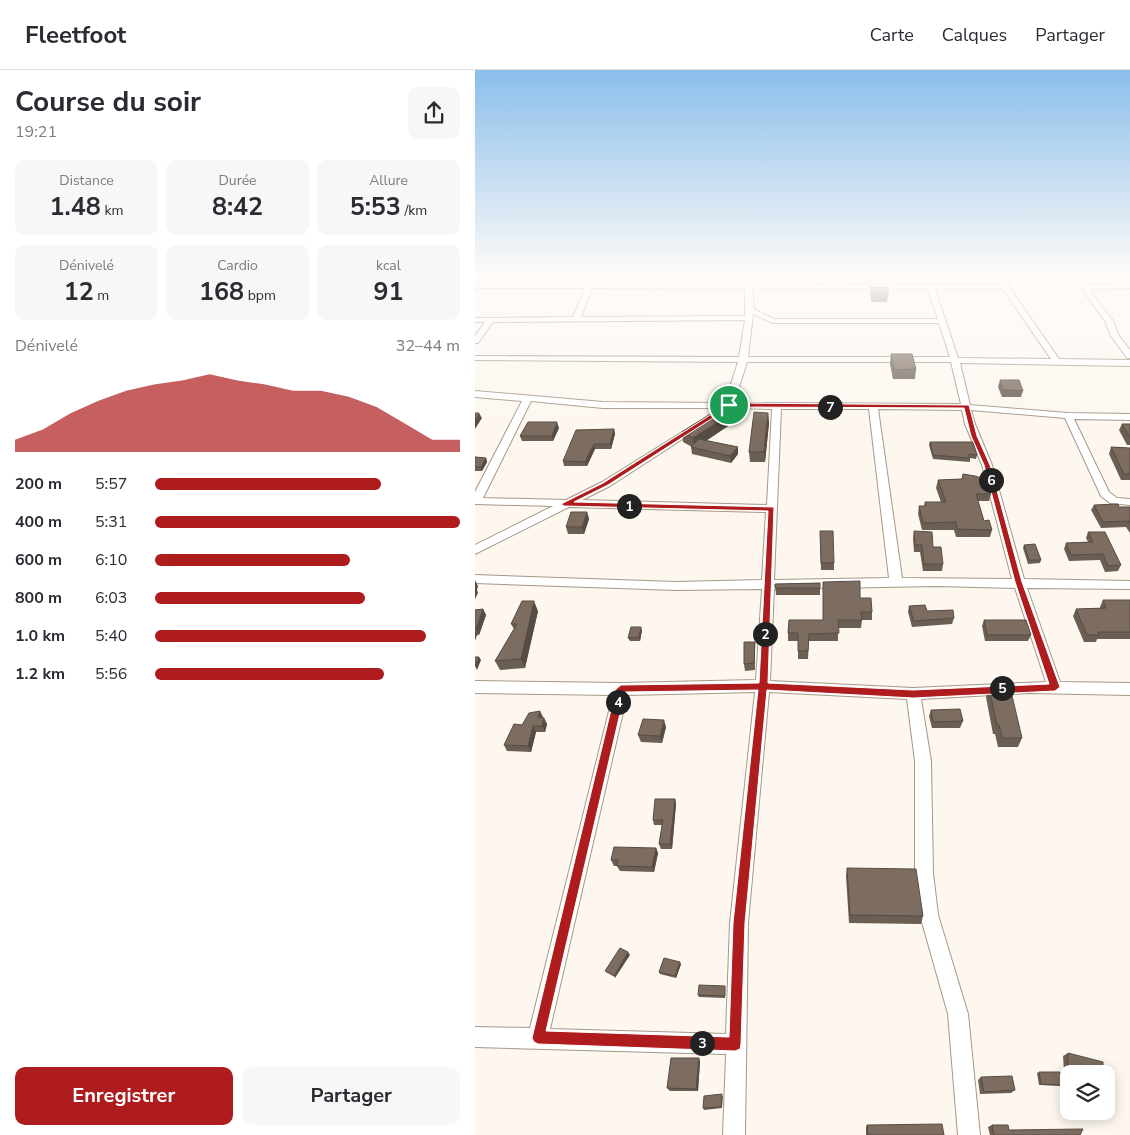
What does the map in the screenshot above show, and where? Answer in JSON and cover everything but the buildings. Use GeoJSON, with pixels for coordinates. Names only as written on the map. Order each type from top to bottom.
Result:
{"type":"FeatureCollection","features":[{"type":"Feature","properties":{"kind":"street"},"geometry":{"type":"LineString","coordinates":[[475,341],[488,324]]}},
{"type":"Feature","properties":{"kind":"street"},"geometry":{"type":"LineString","coordinates":[[475,550],[606,484],[729,405],[743,360],[748,324]]}},
{"type":"Feature","properties":{"kind":"street"},"geometry":{"type":"LineString","coordinates":[[941,324],[955,360],[974,436],[987,465],[1019,582],[1055,687]]}},
{"type":"Feature","properties":{"kind":"street"},"geometry":{"type":"LineString","coordinates":[[1030,324],[1056,361]]}},
{"type":"Feature","properties":{"kind":"street"},"geometry":{"type":"LineString","coordinates":[[1110,324],[1115,336],[1130,356]]}},
{"type":"Feature","properties":{"kind":"street"},"geometry":{"type":"LineString","coordinates":[[475,358],[955,360],[1130,364]]}},
{"type":"Feature","properties":{"kind":"street"},"geometry":{"type":"LineString","coordinates":[[475,394],[527,400],[603,405],[967,407],[1067,416],[1130,418]]}},
{"type":"Feature","properties":{"kind":"street"},"geometry":{"type":"LineString","coordinates":[[527,400],[476,501],[772,509]]}},
{"type":"Feature","properties":{"kind":"street"},"geometry":{"type":"LineString","coordinates":[[734,1135],[739,923],[763,686],[777,406]]}},
{"type":"Feature","properties":{"kind":"street"},"geometry":{"type":"LineString","coordinates":[[873,407],[896,582]]}},
{"type":"Feature","properties":{"kind":"street"},"geometry":{"type":"LineString","coordinates":[[1067,416],[1105,494],[1114,501],[1130,502]]}},
{"type":"Feature","properties":{"kind":"street"},"geometry":{"type":"LineString","coordinates":[[475,579],[676,586],[896,582],[1019,582],[1130,585]]}},
{"type":"Feature","properties":{"kind":"street"},"geometry":{"type":"LineString","coordinates":[[475,687],[621,689],[763,686],[913,694],[1055,687],[1130,689]]}},
{"type":"Feature","properties":{"kind":"street"},"geometry":{"type":"LineString","coordinates":[[538,1038],[621,689]]}},
{"type":"Feature","properties":{"kind":"street"},"geometry":{"type":"LineString","coordinates":[[913,694],[923,761],[923,847],[929,915],[958,1014],[969,1135]]}},
{"type":"Feature","properties":{"kind":"street"},"geometry":{"type":"LineString","coordinates":[[475,1037],[735,1044]]}},
{"type":"Feature","properties":{"kind":"route"},"geometry":{"type":"LineString","coordinates":[[729,405],[606,484],[564,504],[772,509],[763,686],[755,781],[739,923],[735,1044],[538,1038],[621,689],[763,686],[913,694],[1055,687],[1019,582],[987,465],[974,436],[967,407],[729,405]]}}]}
